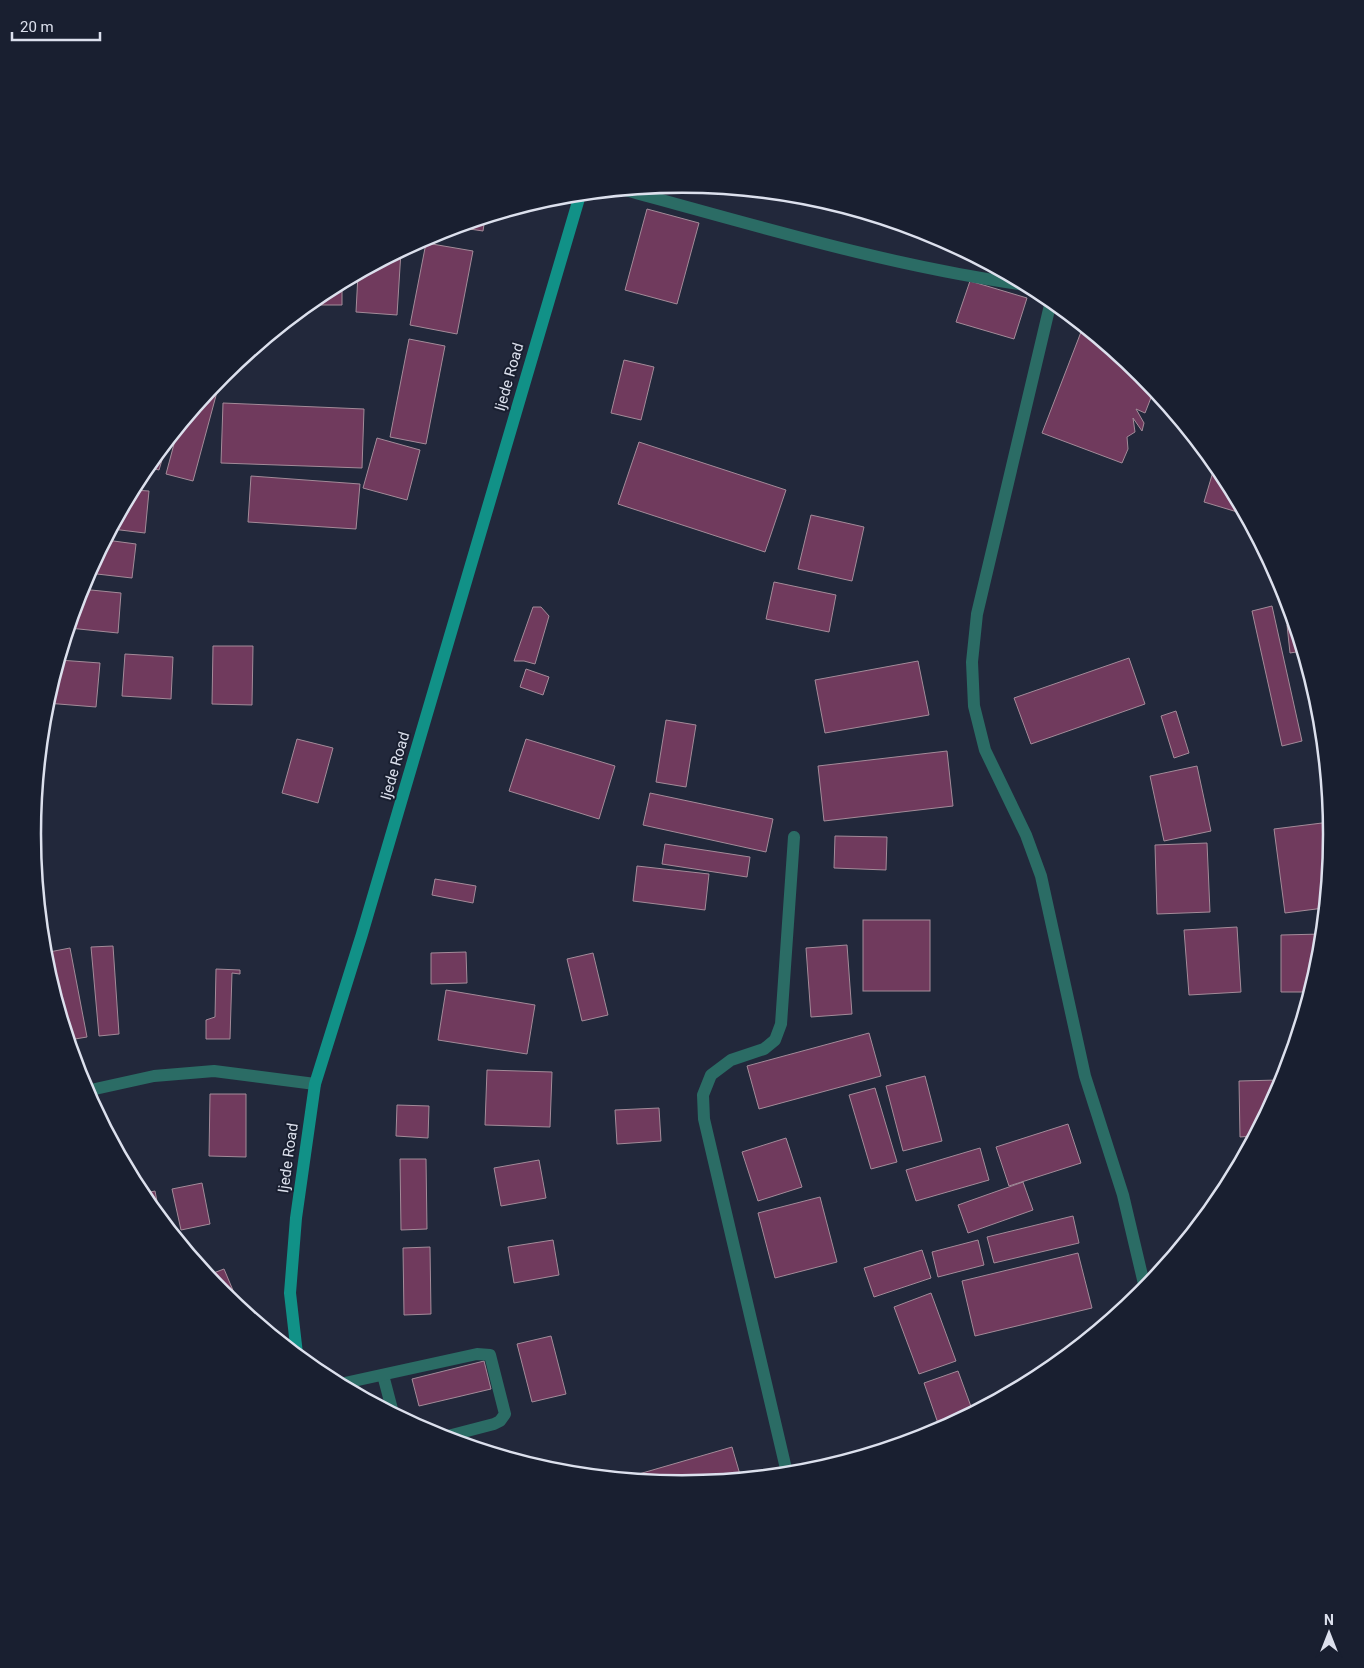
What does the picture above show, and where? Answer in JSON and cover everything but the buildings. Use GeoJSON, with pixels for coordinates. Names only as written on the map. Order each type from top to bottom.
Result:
{"type":"FeatureCollection","features":[{"type":"Feature","properties":{"kind":"main road","name":"Ijede Road"},"geometry":{"type":"LineString","coordinates":[[296,1345],[290,1293],[296,1218],[315,1084],[368,915],[578,202]]}},
{"type":"Feature","properties":{"kind":"street"},"geometry":{"type":"LineString","coordinates":[[643,195],[888,260],[972,278],[1008,283]]}},
{"type":"Feature","properties":{"kind":"street"},"geometry":{"type":"LineString","coordinates":[[1049,309],[977,614],[972,662],[974,706],[985,750],[1026,835],[1041,876],[1085,1076],[1123,1195],[1143,1279]]}},
{"type":"Feature","properties":{"kind":"street"},"geometry":{"type":"LineString","coordinates":[[785,1466],[704,1119],[702,1094],[711,1075],[731,1060],[764,1049],[776,1040],[781,1024],[794,837]]}},
{"type":"Feature","properties":{"kind":"street"},"geometry":{"type":"LineString","coordinates":[[95,1089],[154,1076],[214,1071],[315,1084]]}},
{"type":"Feature","properties":{"kind":"street"},"geometry":{"type":"LineString","coordinates":[[350,1382],[477,1354],[490,1355],[505,1414],[500,1421],[494,1424],[457,1434]]}},
{"type":"Feature","properties":{"kind":"street"},"geometry":{"type":"LineString","coordinates":[[383,1375],[391,1405]]}}]}
